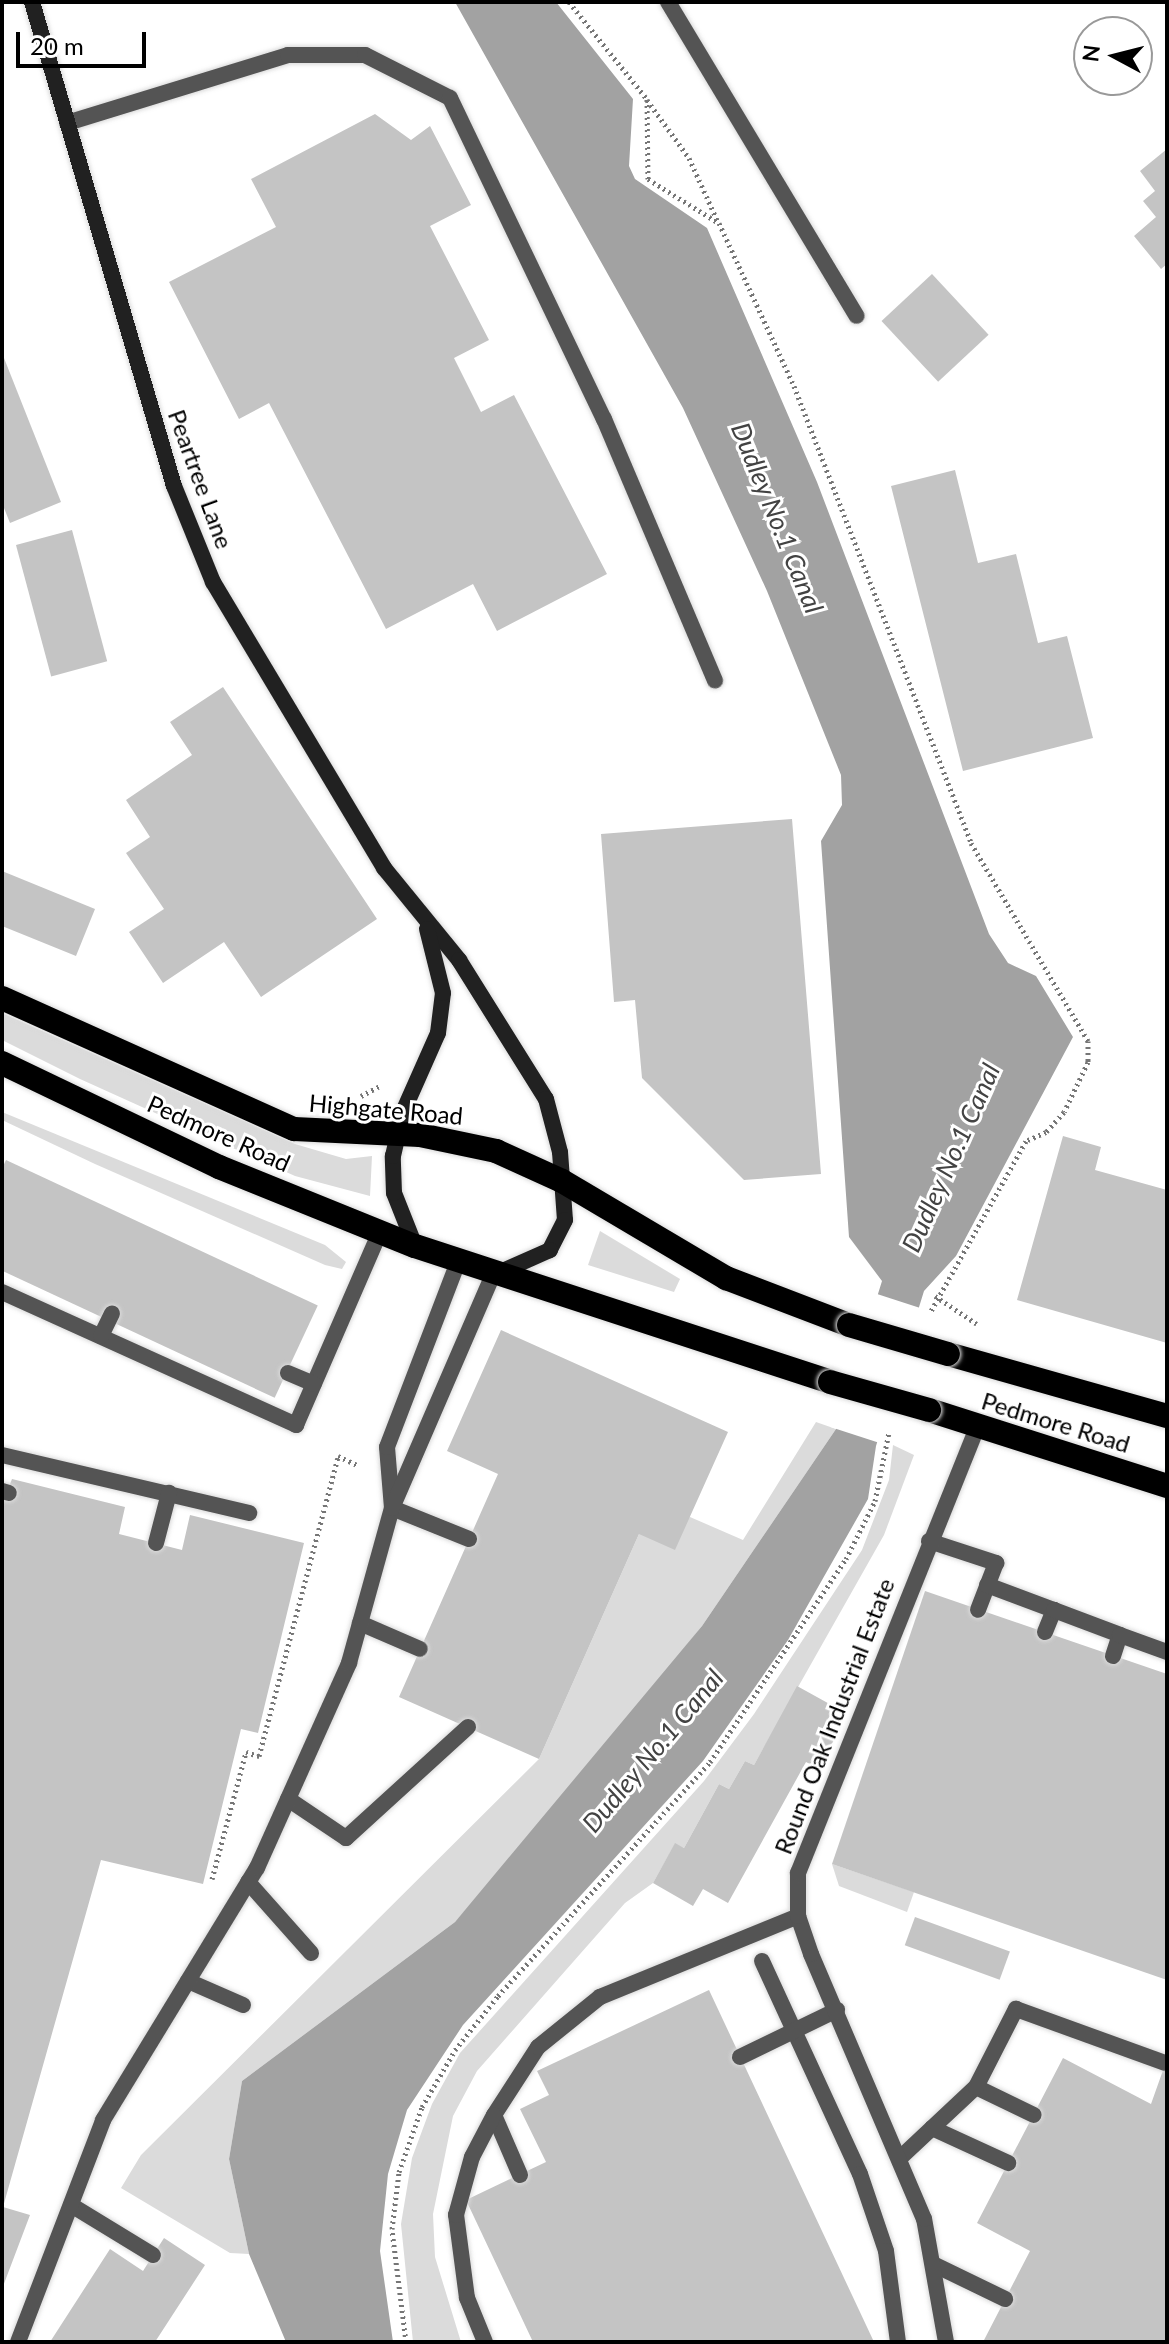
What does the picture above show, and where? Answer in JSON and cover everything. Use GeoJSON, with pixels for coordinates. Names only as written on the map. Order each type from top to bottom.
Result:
{"type":"FeatureCollection","features":[{"type":"Feature","properties":{"kind":"highway","name":"Pedmore Road"},"geometry":{"type":"LineString","coordinates":[[2,998],[294,1129]]}},
{"type":"Feature","properties":{"kind":"highway","name":"Pedmore Road"},"geometry":{"type":"LineString","coordinates":[[2,1063],[219,1167],[415,1246]]}},
{"type":"Feature","properties":{"kind":"highway","name":"Highgate Road"},"geometry":{"type":"LineString","coordinates":[[294,1129],[458,1141],[562,1181]]}},
{"type":"Feature","properties":{"kind":"highway","name":"Pedmore Road"},"geometry":{"type":"LineString","coordinates":[[562,1181],[726,1278],[849,1325],[1167,1416]]}},
{"type":"Feature","properties":{"kind":"highway"},"geometry":{"type":"LineString","coordinates":[[415,1246],[493,1275]]}},
{"type":"Feature","properties":{"kind":"highway","name":"Pedmore Road"},"geometry":{"type":"LineString","coordinates":[[493,1275],[1167,1486]]}},
{"type":"Feature","properties":{"kind":"street","name":"Peartree Lane"},"geometry":{"type":"LineString","coordinates":[[32,2],[174,486],[213,582],[284,710],[427,927],[459,960],[546,1099],[562,1181],[565,1220],[550,1250],[493,1275]]}},
{"type":"Feature","properties":{"kind":"street"},"geometry":{"type":"LineString","coordinates":[[668,2],[857,316]]}},
{"type":"Feature","properties":{"kind":"street"},"geometry":{"type":"LineString","coordinates":[[67,123],[288,55],[365,55],[450,98],[604,419],[715,680]]}},
{"type":"Feature","properties":{"kind":"street","name":"Peartree Lane"},"geometry":{"type":"LineString","coordinates":[[396,1136],[438,1033],[443,993],[427,927]]}},
{"type":"Feature","properties":{"kind":"street"},"geometry":{"type":"LineString","coordinates":[[396,1136],[394,1193],[415,1246]]}},
{"type":"Feature","properties":{"kind":"street"},"geometry":{"type":"LineString","coordinates":[[2,1292],[296,1425],[380,1232]]}},
{"type":"Feature","properties":{"kind":"street"},"geometry":{"type":"LineString","coordinates":[[392,1508],[385,1477],[387,1447],[458,1262]]}},
{"type":"Feature","properties":{"kind":"street"},"geometry":{"type":"LineString","coordinates":[[18,2342],[103,2120],[248,1882],[349,1663],[392,1508],[493,1275]]}},
{"type":"Feature","properties":{"kind":"street"},"geometry":{"type":"LineString","coordinates":[[101,1336],[112,1313]]}},
{"type":"Feature","properties":{"kind":"street"},"geometry":{"type":"LineString","coordinates":[[288,1373],[314,1384]]}},
{"type":"Feature","properties":{"kind":"street","name":"Round Oak Industrial Estate"},"geometry":{"type":"LineString","coordinates":[[946,2342],[935,2265],[900,2158],[798,1916],[798,1873],[977,1428]]}},
{"type":"Feature","properties":{"kind":"street"},"geometry":{"type":"LineString","coordinates":[[2,1455],[249,1513]]}},
{"type":"Feature","properties":{"kind":"street"},"geometry":{"type":"LineString","coordinates":[[156,1543],[169,1493]]}},
{"type":"Feature","properties":{"kind":"street"},"geometry":{"type":"LineString","coordinates":[[392,1508],[469,1539]]}},
{"type":"Feature","properties":{"kind":"street"},"geometry":{"type":"LineString","coordinates":[[929,1541],[996,1563],[978,1610]]}},
{"type":"Feature","properties":{"kind":"street"},"geometry":{"type":"LineString","coordinates":[[987,1585],[1167,1652]]}},
{"type":"Feature","properties":{"kind":"street"},"geometry":{"type":"LineString","coordinates":[[1045,1632],[1054,1610]]}},
{"type":"Feature","properties":{"kind":"street"},"geometry":{"type":"LineString","coordinates":[[360,1623],[420,1649]]}},
{"type":"Feature","properties":{"kind":"street"},"geometry":{"type":"LineString","coordinates":[[1113,1656],[1120,1635]]}},
{"type":"Feature","properties":{"kind":"street"},"geometry":{"type":"LineString","coordinates":[[288,1799],[346,1838],[468,1727]]}},
{"type":"Feature","properties":{"kind":"street"},"geometry":{"type":"LineString","coordinates":[[248,1882],[311,1953]]}},
{"type":"Feature","properties":{"kind":"street"},"geometry":{"type":"LineString","coordinates":[[485,2342],[467,2298],[456,2215],[472,2157],[494,2115],[538,2047],[600,1997],[798,1916]]}},
{"type":"Feature","properties":{"kind":"street"},"geometry":{"type":"LineString","coordinates":[[762,1961],[869,2200],[886,2251],[898,2342]]}},
{"type":"Feature","properties":{"kind":"street"},"geometry":{"type":"LineString","coordinates":[[188,1981],[243,2005]]}},
{"type":"Feature","properties":{"kind":"street"},"geometry":{"type":"LineString","coordinates":[[900,2158],[976,2087],[1016,2009],[1165,2063]]}},
{"type":"Feature","properties":{"kind":"street"},"geometry":{"type":"LineString","coordinates":[[740,2057],[837,2010]]}},
{"type":"Feature","properties":{"kind":"street"},"geometry":{"type":"LineString","coordinates":[[976,2087],[1034,2115]]}},
{"type":"Feature","properties":{"kind":"street"},"geometry":{"type":"LineString","coordinates":[[494,2115],[520,2175]]}},
{"type":"Feature","properties":{"kind":"street"},"geometry":{"type":"LineString","coordinates":[[932,2128],[1008,2163]]}},
{"type":"Feature","properties":{"kind":"street"},"geometry":{"type":"LineString","coordinates":[[71,2205],[153,2255]]}},
{"type":"Feature","properties":{"kind":"street"},"geometry":{"type":"LineString","coordinates":[[935,2265],[1005,2299]]}},
{"type":"Feature","properties":{"kind":"path"},"geometry":{"type":"LineString","coordinates":[[569,2],[647,99],[689,158],[794,386],[971,843],[1036,958],[1088,1041],[1088,1062],[1064,1112],[1046,1132],[1026,1141],[935,1296],[926,1323]]}},
{"type":"Feature","properties":{"kind":"path"},"geometry":{"type":"LineString","coordinates":[[647,99],[648,179],[719,223]]}},
{"type":"Feature","properties":{"kind":"path"},"geometry":{"type":"LineString","coordinates":[[935,1296],[973,1323]]}},
{"type":"Feature","properties":{"kind":"path"},"geometry":{"type":"LineString","coordinates":[[406,2342],[392,2229],[399,2172],[422,2107],[455,2050],[498,1996],[710,1762],[846,1559],[875,1501],[893,1420]]}},
{"type":"Feature","properties":{"kind":"path"},"geometry":{"type":"LineString","coordinates":[[208,1894],[246,1752],[259,1756],[338,1456],[385,1477]]}},
{"type":"Feature","properties":{"kind":"shaded area"},"geometry":{"type":"Polygon","coordinates":[[[2,1013],[295,1144],[346,1159],[372,1156],[370,1196],[295,1176],[80,1079],[2,1040],[2,1013]]]}},
{"type":"Feature","properties":{"kind":"shaded area"},"geometry":{"type":"Polygon","coordinates":[[[2,1112],[325,1245],[346,1262],[342,1269],[325,1265],[2,1120],[2,1112]]]}},
{"type":"Feature","properties":{"kind":"shaded area"},"geometry":{"type":"Polygon","coordinates":[[[600,1231],[680,1279],[674,1292],[588,1265],[600,1231]]]}},
{"type":"Feature","properties":{"kind":"shaded area"},"geometry":{"type":"Polygon","coordinates":[[[816,1422],[836,1429],[702,1626],[563,1800],[455,1922],[242,2081],[229,2159],[249,2254],[230,2253],[121,2188],[141,2155],[539,1759],[639,1534],[690,1517],[743,1540],[816,1422]]]}},
{"type":"Feature","properties":{"kind":"shaded area"},"geometry":{"type":"Polygon","coordinates":[[[893,1445],[914,1455],[884,1535],[754,1765],[745,1761],[729,1789],[719,1784],[684,1848],[675,1844],[653,1883],[625,1903],[477,2071],[453,2116],[433,2214],[435,2257],[461,2342],[413,2342],[401,2224],[412,2158],[432,2104],[460,2053],[704,1781],[754,1714],[862,1550],[889,1480],[893,1445]]]}},
{"type":"Feature","properties":{"kind":"shaded area"},"geometry":{"type":"Polygon","coordinates":[[[832,1864],[914,1892],[907,1912],[839,1886],[832,1864]]]}},
{"type":"Feature","properties":{"kind":"water","name":"Dudley No.1 Canal"},"geometry":{"type":"Polygon","coordinates":[[[455,2],[556,2],[633,99],[629,166],[635,179],[707,228],[817,482],[989,934],[1008,963],[1036,976],[1073,1037],[956,1256],[924,1291],[876,1446],[868,1499],[788,1640],[703,1761],[463,2025],[407,2110],[388,2174],[380,2251],[393,2342],[286,2342],[249,2254],[229,2159],[242,2081],[455,1922],[702,1626],[836,1429],[882,1281],[849,1237],[821,841],[842,805],[841,775],[767,591],[683,408],[455,2]]]}},
{"type":"Feature","properties":{"kind":"pier"},"geometry":{"type":"Polygon","coordinates":[[[874,1293],[923,1309],[879,1443],[830,1427],[874,1293]]]}},
{"type":"Feature","properties":{"kind":"building"},"geometry":{"type":"Polygon","coordinates":[[[375,114],[411,140],[430,126],[471,205],[430,226],[489,340],[454,358],[481,412],[514,395],[607,574],[497,631],[473,584],[386,629],[269,403],[239,419],[169,282],[276,227],[251,179],[375,114]]]}},
{"type":"Feature","properties":{"kind":"building"},"geometry":{"type":"Polygon","coordinates":[[[1167,149],[1167,264],[1161,269],[1134,236],[1156,217],[1143,201],[1155,191],[1140,171],[1167,149]]]}},
{"type":"Feature","properties":{"kind":"building"},"geometry":{"type":"Polygon","coordinates":[[[932,274],[989,335],[938,382],[882,321],[932,274]]]}},
{"type":"Feature","properties":{"kind":"building"},"geometry":{"type":"Polygon","coordinates":[[[2,353],[61,502],[10,523],[2,503],[2,353]]]}},
{"type":"Feature","properties":{"kind":"building"},"geometry":{"type":"Polygon","coordinates":[[[955,470],[978,563],[1016,554],[1038,643],[1067,636],[1093,738],[963,771],[891,486],[955,470]]]}},
{"type":"Feature","properties":{"kind":"building"},"geometry":{"type":"Polygon","coordinates":[[[72,530],[107,661],[51,676],[16,545],[72,530]]]}},
{"type":"Feature","properties":{"kind":"building"},"geometry":{"type":"Polygon","coordinates":[[[223,687],[377,919],[261,997],[224,942],[163,983],[129,932],[164,909],[126,853],[150,837],[126,800],[192,755],[170,722],[223,687]]]}},
{"type":"Feature","properties":{"kind":"building"},"geometry":{"type":"Polygon","coordinates":[[[792,819],[821,1174],[744,1180],[642,1078],[635,1000],[614,1002],[601,834],[792,819]]]}},
{"type":"Feature","properties":{"kind":"building"},"geometry":{"type":"Polygon","coordinates":[[[2,871],[95,909],[76,956],[2,926],[2,871]]]}},
{"type":"Feature","properties":{"kind":"building"},"geometry":{"type":"Polygon","coordinates":[[[1063,1136],[1101,1147],[1095,1170],[1167,1190],[1167,1343],[1017,1300],[1063,1136]]]}},
{"type":"Feature","properties":{"kind":"building"},"geometry":{"type":"Polygon","coordinates":[[[6,1160],[318,1305],[275,1398],[2,1271],[2,1169],[6,1160]]]}},
{"type":"Feature","properties":{"kind":"building"},"geometry":{"type":"Polygon","coordinates":[[[501,1330],[728,1432],[675,1550],[639,1534],[539,1759],[399,1697],[498,1474],[447,1451],[501,1330]]]}},
{"type":"Feature","properties":{"kind":"building"},"geometry":{"type":"Polygon","coordinates":[[[12,1479],[125,1507],[119,1534],[182,1550],[190,1515],[304,1543],[258,1733],[241,1729],[203,1884],[101,1860],[3,2207],[30,2215],[2,2289],[2,1504],[12,1479]]]}},
{"type":"Feature","properties":{"kind":"building"},"geometry":{"type":"Polygon","coordinates":[[[925,1591],[1167,1674],[1167,1980],[832,1864],[925,1591]]]}},
{"type":"Feature","properties":{"kind":"building"},"geometry":{"type":"Polygon","coordinates":[[[797,1686],[835,1707],[820,1733],[834,1740],[818,1768],[806,1762],[728,1903],[703,1889],[693,1906],[653,1883],[675,1843],[684,1848],[719,1784],[729,1789],[745,1761],[754,1765],[797,1686]]]}},
{"type":"Feature","properties":{"kind":"building"},"geometry":{"type":"Polygon","coordinates":[[[915,1917],[1010,1952],[1000,1980],[905,1945],[915,1917]]]}},
{"type":"Feature","properties":{"kind":"building"},"geometry":{"type":"Polygon","coordinates":[[[709,1990],[874,2342],[533,2342],[466,2200],[546,2162],[520,2109],[549,2095],[537,2071],[709,1990]]]}},
{"type":"Feature","properties":{"kind":"building"},"geometry":{"type":"Polygon","coordinates":[[[1063,2058],[1151,2104],[1167,2059],[1167,2342],[983,2342],[1030,2251],[977,2223],[1063,2058]]]}},
{"type":"Feature","properties":{"kind":"building"},"geometry":{"type":"Polygon","coordinates":[[[164,2238],[205,2265],[155,2342],[50,2342],[110,2249],[143,2271],[164,2238]]]}}]}
